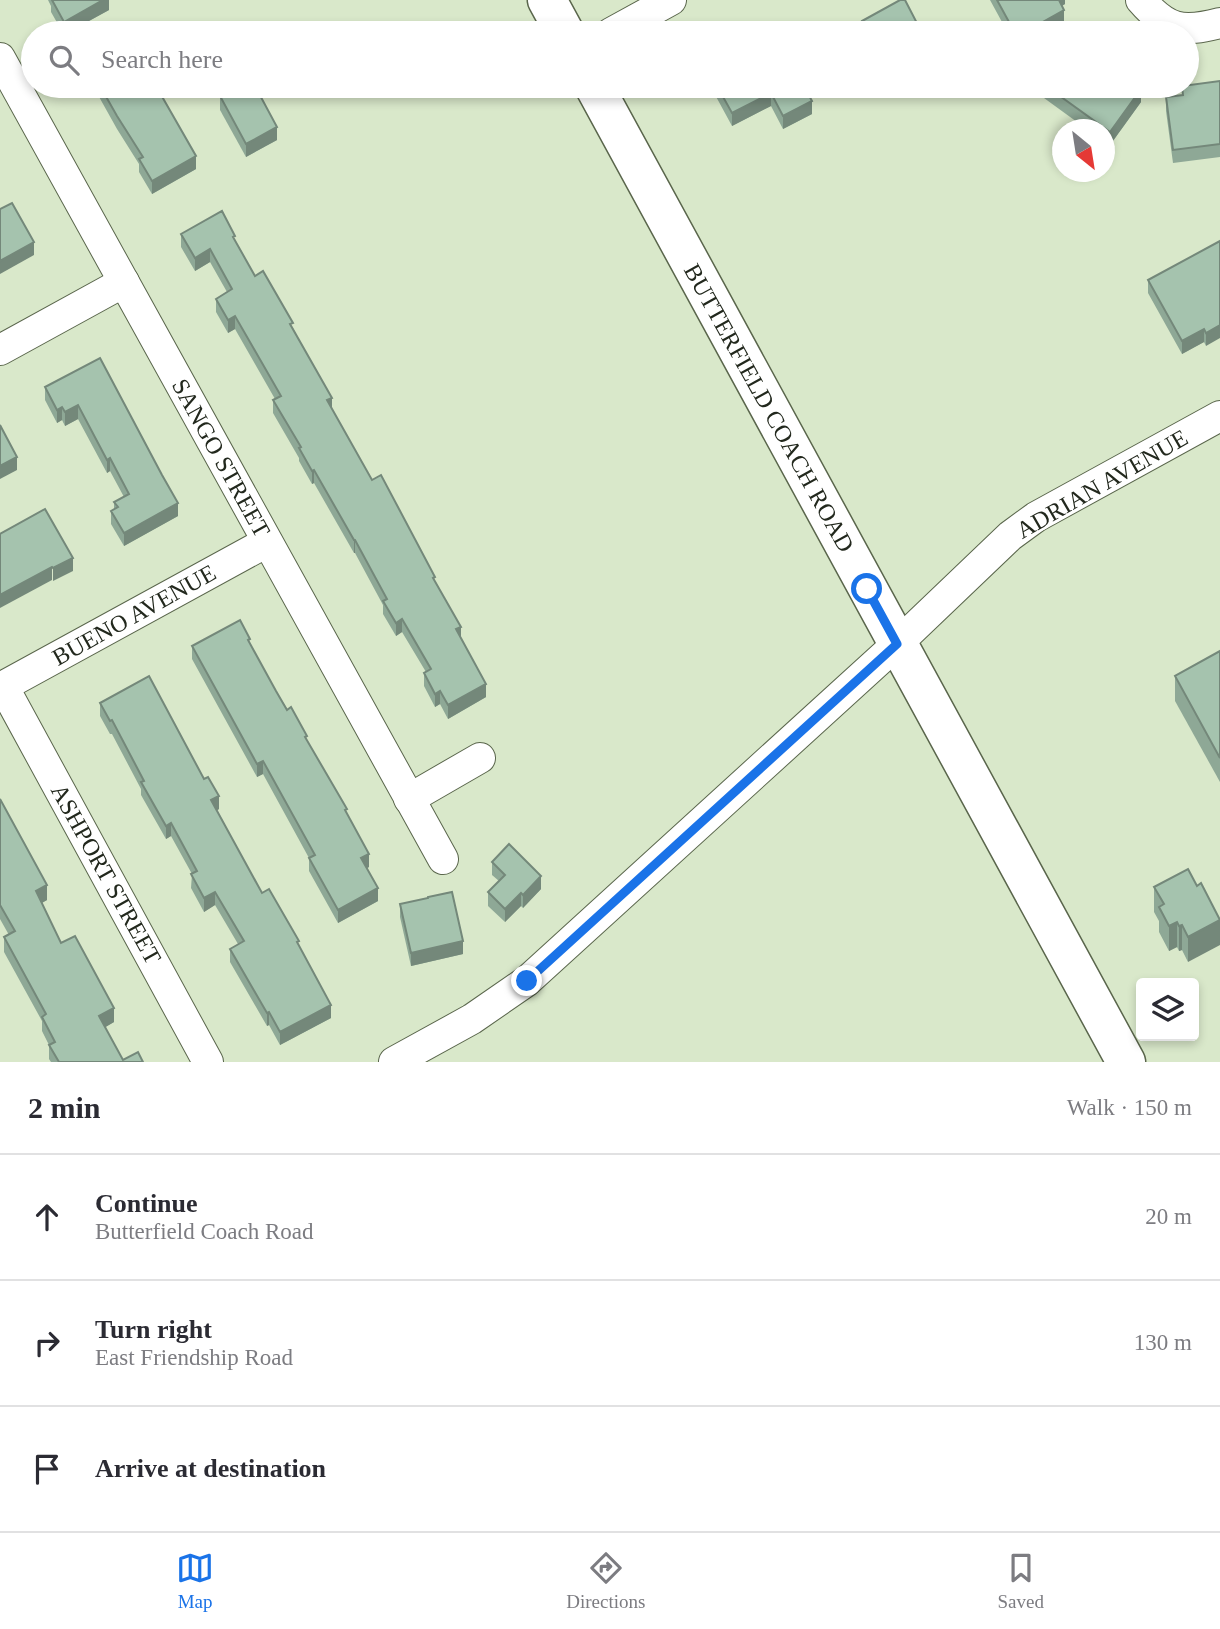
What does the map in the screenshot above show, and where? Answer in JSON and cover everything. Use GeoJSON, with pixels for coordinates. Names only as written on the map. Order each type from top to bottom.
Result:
{"type":"FeatureCollection","features":[{"type":"Feature","properties":{"kind":"main road"},"geometry":{"type":"LineString","coordinates":[[547,0],[558,21]]}},
{"type":"Feature","properties":{"kind":"main road","name":"BUTTERFIELD COACH ROAD"},"geometry":{"type":"LineString","coordinates":[[601,98],[1126,1062]]}},
{"type":"Feature","properties":{"kind":"street"},"geometry":{"type":"LineString","coordinates":[[633,21],[671,0]]}},
{"type":"Feature","properties":{"kind":"street"},"geometry":{"type":"LineString","coordinates":[[1141,0],[1163,21]]}},
{"type":"Feature","properties":{"kind":"street"},"geometry":{"type":"LineString","coordinates":[[1199,29],[1220,23]]}},
{"type":"Feature","properties":{"kind":"street","name":"SANGO STREET"},"geometry":{"type":"LineString","coordinates":[[0,58],[21,96]]}},
{"type":"Feature","properties":{"kind":"street","name":"SANGO STREET"},"geometry":{"type":"LineString","coordinates":[[22,98],[443,859]]}},
{"type":"Feature","properties":{"kind":"street"},"geometry":{"type":"LineString","coordinates":[[0,350],[124,282]]}},
{"type":"Feature","properties":{"kind":"street","name":"ADRIAN AVENUE"},"geometry":{"type":"LineString","coordinates":[[394,1062],[472,1019],[527,981],[897,644],[1010,536],[1036,517],[1220,416]]}},
{"type":"Feature","properties":{"kind":"street","name":"BUENO AVENUE"},"geometry":{"type":"LineString","coordinates":[[2,687],[267,542]]}},
{"type":"Feature","properties":{"kind":"street","name":"ASHPORT STREET"},"geometry":{"type":"LineString","coordinates":[[2,687],[208,1062]]}},
{"type":"Feature","properties":{"kind":"street"},"geometry":{"type":"LineString","coordinates":[[409,799],[480,758]]}},
{"type":"Feature","properties":{"kind":"building"},"geometry":{"type":"Polygon","coordinates":[[[52,0],[103,0],[66,21],[52,0]]]}},
{"type":"Feature","properties":{"kind":"building"},"geometry":{"type":"Polygon","coordinates":[[[900,0],[905,0],[916,21],[862,21],[900,0]]]}},
{"type":"Feature","properties":{"kind":"building"},"geometry":{"type":"Polygon","coordinates":[[[997,0],[1059,0],[1064,10],[1044,21],[1008,21],[997,0]]]}},
{"type":"Feature","properties":{"kind":"building"},"geometry":{"type":"Polygon","coordinates":[[[1220,81],[1220,144],[1173,150],[1166,98],[1199,98],[1199,84],[1220,81]]]}},
{"type":"Feature","properties":{"kind":"building"},"geometry":{"type":"Polygon","coordinates":[[[107,98],[163,98],[196,156],[152,181],[139,159],[143,157],[107,98]]]}},
{"type":"Feature","properties":{"kind":"building"},"geometry":{"type":"Polygon","coordinates":[[[221,98],[261,98],[277,127],[246,144],[221,98]]]}},
{"type":"Feature","properties":{"kind":"building"},"geometry":{"type":"Polygon","coordinates":[[[724,98],[761,98],[732,113],[724,98]]]}},
{"type":"Feature","properties":{"kind":"building"},"geometry":{"type":"Polygon","coordinates":[[[774,98],[810,98],[812,101],[783,116],[774,98]]]}},
{"type":"Feature","properties":{"kind":"building"},"geometry":{"type":"Polygon","coordinates":[[[1063,98],[1135,98],[1115,125],[1115,119],[1092,119],[1063,98]]]}},
{"type":"Feature","properties":{"kind":"building"},"geometry":{"type":"Polygon","coordinates":[[[12,203],[34,242],[0,261],[0,209],[12,203]]]}},
{"type":"Feature","properties":{"kind":"building"},"geometry":{"type":"Polygon","coordinates":[[[222,211],[255,276],[263,271],[293,323],[290,324],[332,398],[327,400],[372,480],[381,475],[461,627],[456,629],[486,684],[448,705],[440,691],[435,694],[424,673],[431,669],[402,619],[396,623],[383,601],[387,599],[355,540],[314,470],[312,471],[273,400],[281,396],[235,316],[228,320],[216,299],[232,289],[210,249],[195,258],[181,234],[222,211]]]}},
{"type":"Feature","properties":{"kind":"building"},"geometry":{"type":"Polygon","coordinates":[[[1220,241],[1220,325],[1206,333],[1204,329],[1182,341],[1148,280],[1220,241]]]}},
{"type":"Feature","properties":{"kind":"building"},"geometry":{"type":"Polygon","coordinates":[[[100,358],[178,503],[124,533],[111,511],[118,507],[114,502],[129,494],[110,458],[107,460],[78,405],[65,412],[62,407],[57,410],[45,387],[100,358]]]}},
{"type":"Feature","properties":{"kind":"building"},"geometry":{"type":"Polygon","coordinates":[[[0,425],[17,457],[0,466],[0,425]]]}},
{"type":"Feature","properties":{"kind":"building"},"geometry":{"type":"Polygon","coordinates":[[[45,509],[73,558],[0,595],[0,534],[45,509]]]}},
{"type":"Feature","properties":{"kind":"building"},"geometry":{"type":"Polygon","coordinates":[[[240,620],[276,691],[287,710],[291,707],[369,854],[361,858],[378,888],[338,910],[309,858],[315,855],[263,761],[257,764],[192,646],[240,620]]]}},
{"type":"Feature","properties":{"kind":"building"},"geometry":{"type":"Polygon","coordinates":[[[1220,651],[1220,758],[1175,676],[1220,651]]]}},
{"type":"Feature","properties":{"kind":"building"},"geometry":{"type":"Polygon","coordinates":[[[149,676],[204,779],[208,777],[219,796],[211,800],[262,893],[269,889],[331,1005],[280,1032],[230,949],[244,941],[215,892],[204,898],[191,874],[197,871],[171,823],[166,826],[141,782],[144,781],[112,720],[110,721],[100,703],[149,676]]]}},
{"type":"Feature","properties":{"kind":"building"},"geometry":{"type":"Polygon","coordinates":[[[0,799],[47,885],[36,891],[61,943],[75,936],[114,1008],[99,1016],[123,1060],[138,1052],[143,1062],[59,1062],[49,1045],[55,1042],[42,1017],[46,1014],[4,937],[15,931],[0,905],[0,799]]]}},
{"type":"Feature","properties":{"kind":"building"},"geometry":{"type":"Polygon","coordinates":[[[509,844],[541,876],[505,909],[488,892],[505,875],[492,862],[509,844]]]}},
{"type":"Feature","properties":{"kind":"building"},"geometry":{"type":"Polygon","coordinates":[[[1188,869],[1197,886],[1201,883],[1220,920],[1188,937],[1182,925],[1179,926],[1177,922],[1169,926],[1159,907],[1164,904],[1154,887],[1188,869]]]}},
{"type":"Feature","properties":{"kind":"building"},"geometry":{"type":"Polygon","coordinates":[[[452,892],[463,941],[411,953],[400,904],[452,892]]]}},
{"type":"Feature","properties":{"kind":"route"},"geometry":{"type":"LineString","coordinates":[[527,981],[897,644],[867,589]]}}]}
